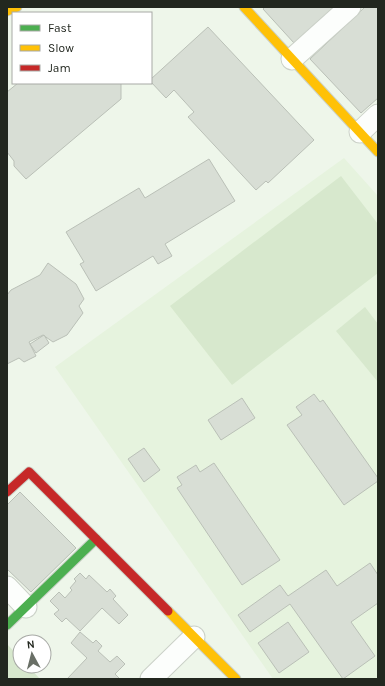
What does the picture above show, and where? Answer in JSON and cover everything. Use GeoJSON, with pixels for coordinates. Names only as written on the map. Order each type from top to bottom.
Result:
{"type":"FeatureCollection","features":[{"type":"Feature","properties":{"kind":"street"},"geometry":{"type":"LineString","coordinates":[[7,11],[17,7]]}},
{"type":"Feature","properties":{"kind":"street"},"geometry":{"type":"LineString","coordinates":[[292,59],[350,7]]}},
{"type":"Feature","properties":{"kind":"street"},"geometry":{"type":"LineString","coordinates":[[246,8],[378,152]]}},
{"type":"Feature","properties":{"kind":"street"},"geometry":{"type":"LineString","coordinates":[[360,132],[378,115]]}},
{"type":"Feature","properties":{"kind":"street"},"geometry":{"type":"LineString","coordinates":[[7,492],[29,472],[236,679]]}},
{"type":"Feature","properties":{"kind":"street"},"geometry":{"type":"LineString","coordinates":[[7,625],[96,539]]}},
{"type":"Feature","properties":{"kind":"street"},"geometry":{"type":"LineString","coordinates":[[7,588],[26,607]]}},
{"type":"Feature","properties":{"kind":"street"},"geometry":{"type":"LineString","coordinates":[[151,679],[194,637]]}},
{"type":"Feature","properties":{"kind":"shaded area"},"geometry":{"type":"Polygon","coordinates":[[[344,158],[378,196],[378,679],[273,679],[55,367],[344,158]]]}},
{"type":"Feature","properties":{"kind":"shaded area"},"geometry":{"type":"Polygon","coordinates":[[[341,176],[378,224],[378,273],[232,385],[170,306],[341,176]]]}},
{"type":"Feature","properties":{"kind":"shaded area"},"geometry":{"type":"Polygon","coordinates":[[[365,307],[378,324],[378,382],[336,331],[365,307]]]}},
{"type":"Feature","properties":{"kind":"shaded area"},"geometry":{"type":"Polygon","coordinates":[[[7,644],[12,649],[12,674],[35,674],[40,679],[7,679],[7,644]]]}},
{"type":"Feature","properties":{"kind":"building"},"geometry":{"type":"Polygon","coordinates":[[[265,7],[334,7],[294,43],[263,9],[265,7]]]}},
{"type":"Feature","properties":{"kind":"building"},"geometry":{"type":"Polygon","coordinates":[[[365,7],[378,7],[378,98],[361,113],[310,59],[365,7]]]}},
{"type":"Feature","properties":{"kind":"building"},"geometry":{"type":"Polygon","coordinates":[[[208,27],[314,140],[268,183],[266,181],[256,190],[188,117],[194,112],[174,90],[166,98],[152,83],[152,78],[208,27]]]}},
{"type":"Feature","properties":{"kind":"building"},"geometry":{"type":"Polygon","coordinates":[[[17,84],[121,84],[121,99],[26,179],[14,166],[14,161],[7,152],[7,92],[17,84]]]}},
{"type":"Feature","properties":{"kind":"building"},"geometry":{"type":"Polygon","coordinates":[[[209,159],[235,201],[165,244],[172,256],[158,264],[153,256],[96,291],[80,264],[84,262],[66,232],[139,188],[145,198],[209,159]]]}},
{"type":"Feature","properties":{"kind":"building"},"geometry":{"type":"Polygon","coordinates":[[[48,263],[76,284],[84,299],[79,306],[83,313],[67,335],[53,342],[43,335],[29,342],[36,356],[24,362],[19,358],[7,364],[7,295],[11,290],[40,275],[48,263]]]}},
{"type":"Feature","properties":{"kind":"building"},"geometry":{"type":"Polygon","coordinates":[[[44,335],[49,343],[36,353],[30,344],[44,335]]]}},
{"type":"Feature","properties":{"kind":"building"},"geometry":{"type":"Polygon","coordinates":[[[314,394],[320,402],[323,400],[378,478],[378,481],[344,505],[287,425],[302,415],[296,407],[314,394]]]}},
{"type":"Feature","properties":{"kind":"building"},"geometry":{"type":"Polygon","coordinates":[[[242,398],[255,418],[221,440],[208,420],[242,398]]]}},
{"type":"Feature","properties":{"kind":"building"},"geometry":{"type":"Polygon","coordinates":[[[144,448],[160,470],[144,482],[128,459],[144,448]]]}},
{"type":"Feature","properties":{"kind":"building"},"geometry":{"type":"Polygon","coordinates":[[[214,463],[280,560],[242,585],[177,488],[182,485],[177,477],[196,465],[200,472],[214,463]]]}},
{"type":"Feature","properties":{"kind":"building"},"geometry":{"type":"Polygon","coordinates":[[[20,492],[76,548],[31,592],[7,569],[7,505],[20,492]]]}},
{"type":"Feature","properties":{"kind":"building"},"geometry":{"type":"Polygon","coordinates":[[[370,563],[378,575],[378,603],[351,622],[375,656],[343,679],[290,604],[250,632],[238,615],[280,585],[288,596],[326,570],[337,586],[370,563]]]}},
{"type":"Feature","properties":{"kind":"building"},"geometry":{"type":"Polygon","coordinates":[[[80,573],[86,579],[89,575],[107,592],[110,589],[116,596],[113,599],[128,615],[119,624],[102,608],[80,631],[66,618],[62,622],[54,614],[59,610],[50,601],[59,592],[65,598],[72,590],[70,588],[76,581],[74,579],[80,573]]]}},
{"type":"Feature","properties":{"kind":"building"},"geometry":{"type":"Polygon","coordinates":[[[288,622],[309,652],[279,673],[258,643],[288,622]]]}},
{"type":"Feature","properties":{"kind":"building"},"geometry":{"type":"Polygon","coordinates":[[[80,632],[93,643],[96,640],[102,646],[98,651],[110,662],[117,656],[125,664],[115,674],[120,679],[67,679],[87,658],[71,643],[80,632]]]}},
{"type":"Feature","properties":{"kind":"traffic: fast"},"geometry":{"type":"LineString","coordinates":[[7,625],[96,539]]}},
{"type":"Feature","properties":{"kind":"traffic: slow"},"geometry":{"type":"LineString","coordinates":[[7,11],[17,7]]}},
{"type":"Feature","properties":{"kind":"traffic: slow"},"geometry":{"type":"LineString","coordinates":[[244,7],[378,152]]}},
{"type":"Feature","properties":{"kind":"traffic: slow"},"geometry":{"type":"LineString","coordinates":[[168,611],[236,679]]}},
{"type":"Feature","properties":{"kind":"traffic: jam"},"geometry":{"type":"LineString","coordinates":[[7,492],[29,472],[168,611]]}}]}
